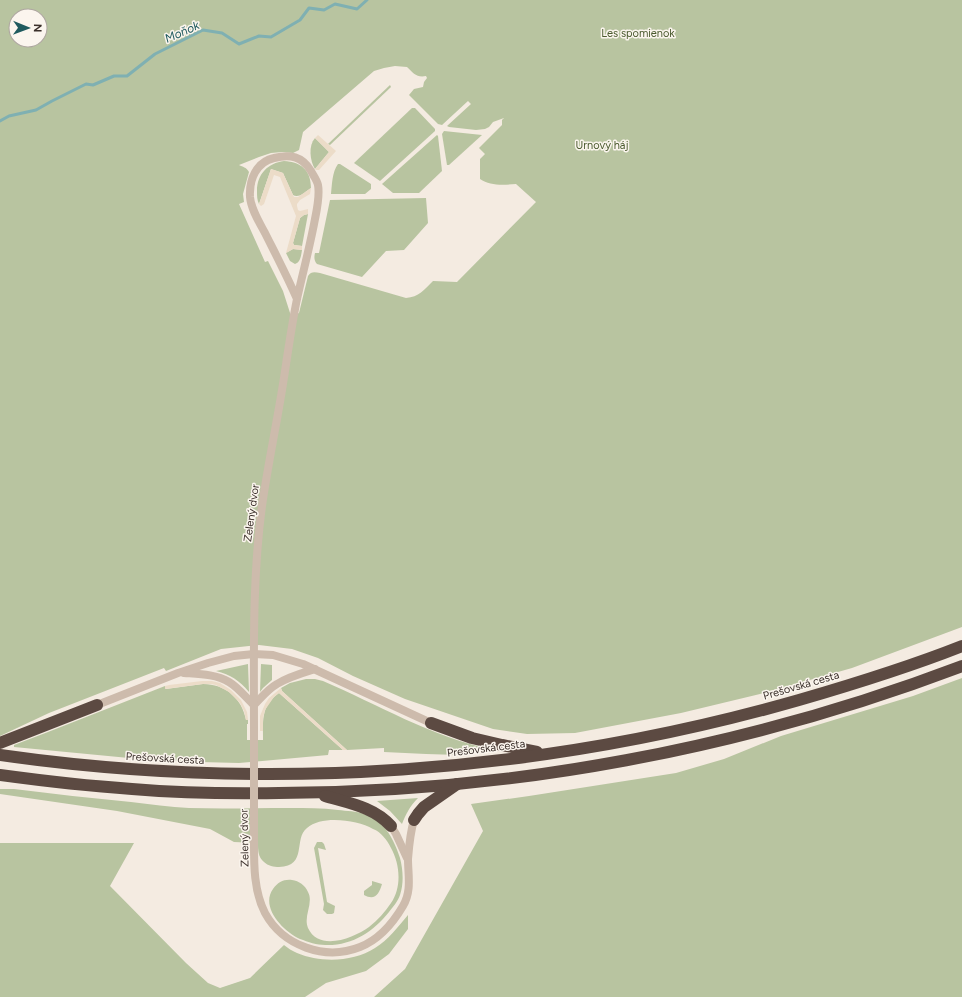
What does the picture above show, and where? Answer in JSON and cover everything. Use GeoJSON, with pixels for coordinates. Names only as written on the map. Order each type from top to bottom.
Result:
{"type":"FeatureCollection","features":[{"type":"Feature","properties":{"kind":"highway","name":"Prešovská cesta"},"geometry":{"type":"LineString","coordinates":[[0,756],[152,772],[283,774],[414,769],[500,760],[548,754],[659,735],[747,714],[827,692],[962,646]]}},
{"type":"Feature","properties":{"kind":"highway"},"geometry":{"type":"LineString","coordinates":[[0,775],[132,790],[241,794],[370,791],[458,784],[542,774],[605,764],[666,753],[719,741],[776,727],[831,711],[962,666]]}},
{"type":"Feature","properties":{"kind":"highway"},"geometry":{"type":"LineString","coordinates":[[0,743],[97,705]]}},
{"type":"Feature","properties":{"kind":"highway"},"geometry":{"type":"LineString","coordinates":[[431,723],[472,738],[548,754]]}},
{"type":"Feature","properties":{"kind":"highway"},"geometry":{"type":"LineString","coordinates":[[414,820],[424,807],[458,784]]}},
{"type":"Feature","properties":{"kind":"highway"},"geometry":{"type":"LineString","coordinates":[[317,793],[371,810],[391,826]]}},
{"type":"Feature","properties":{"kind":"street","name":"Zelený dvor"},"geometry":{"type":"LineString","coordinates":[[297,299],[261,226],[250,196],[252,181],[257,168],[262,163],[281,156],[302,160],[307,165],[318,184],[318,192],[309,249],[297,299],[262,505],[256,555],[254,654],[254,858],[257,887],[261,903],[266,913],[272,924],[281,933],[304,947],[313,950],[324,952],[345,951],[360,947],[375,938],[399,913],[408,897],[408,860]]}},
{"type":"Feature","properties":{"kind":"street"},"geometry":{"type":"LineString","coordinates":[[97,705],[208,662],[234,656],[254,654],[273,656],[303,664],[431,723]]}},
{"type":"Feature","properties":{"kind":"street"},"geometry":{"type":"LineString","coordinates":[[178,673],[211,675],[221,678],[238,688],[254,706],[276,684],[315,669]]}},
{"type":"Feature","properties":{"kind":"street"},"geometry":{"type":"LineString","coordinates":[[408,860],[410,837],[414,820]]}},
{"type":"Feature","properties":{"kind":"street"},"geometry":{"type":"LineString","coordinates":[[391,826],[408,860]]}},
{"type":"Feature","properties":{"kind":"green space"},"geometry":{"type":"Polygon","coordinates":[[[0,0],[962,0],[962,627],[852,668],[760,694],[681,713],[575,733],[527,734],[493,729],[405,699],[353,676],[318,658],[292,649],[259,645],[221,649],[166,671],[164,668],[49,713],[0,736],[0,0]],[[395,66],[374,71],[303,132],[299,150],[293,153],[271,153],[239,165],[246,168],[249,172],[243,194],[244,202],[239,204],[265,262],[268,261],[283,291],[291,316],[299,313],[308,276],[313,272],[406,298],[418,295],[433,281],[457,282],[536,202],[516,184],[492,184],[480,179],[480,159],[485,154],[479,148],[502,125],[502,120],[504,118],[493,122],[485,129],[476,130],[447,126],[471,104],[468,101],[442,125],[438,124],[409,95],[414,89],[423,87],[427,78],[426,76],[418,76],[407,67],[395,66]]]}},
{"type":"Feature","properties":{"kind":"green space"},"geometry":{"type":"Polygon","coordinates":[[[390,85],[391,87],[330,145],[328,144],[390,85]]]}},
{"type":"Feature","properties":{"kind":"green space"},"geometry":{"type":"Polygon","coordinates":[[[412,108],[415,108],[435,129],[435,131],[380,181],[354,163],[412,108]]]}},
{"type":"Feature","properties":{"kind":"green space"},"geometry":{"type":"Polygon","coordinates":[[[444,131],[482,135],[449,165],[447,165],[442,134],[444,131]]]}},
{"type":"Feature","properties":{"kind":"green space"},"geometry":{"type":"Polygon","coordinates":[[[437,135],[442,171],[419,193],[393,193],[382,184],[437,135]]]}},
{"type":"Feature","properties":{"kind":"green space"},"geometry":{"type":"Polygon","coordinates":[[[315,138],[329,152],[315,169],[310,154],[311,145],[315,138]]]}},
{"type":"Feature","properties":{"kind":"green space"},"geometry":{"type":"Polygon","coordinates":[[[284,161],[295,163],[304,168],[309,176],[311,188],[305,193],[295,196],[293,195],[283,173],[271,169],[259,204],[257,199],[257,191],[261,175],[268,167],[284,161]]]}},
{"type":"Feature","properties":{"kind":"green space"},"geometry":{"type":"Polygon","coordinates":[[[338,164],[371,184],[371,189],[365,194],[331,194],[333,175],[338,164]]]}},
{"type":"Feature","properties":{"kind":"green space"},"geometry":{"type":"Polygon","coordinates":[[[426,198],[428,223],[404,250],[386,251],[362,277],[317,264],[315,262],[314,257],[315,253],[319,253],[330,200],[426,198]]]}},
{"type":"Feature","properties":{"kind":"green space"},"geometry":{"type":"Polygon","coordinates":[[[308,214],[302,246],[294,245],[293,243],[300,218],[308,214]]]}},
{"type":"Feature","properties":{"kind":"green space"},"geometry":{"type":"Polygon","coordinates":[[[293,249],[302,250],[300,260],[295,264],[290,261],[286,253],[293,249]]]}},
{"type":"Feature","properties":{"kind":"green space"},"geometry":{"type":"Polygon","coordinates":[[[248,664],[249,692],[234,678],[216,671],[248,664]]]}},
{"type":"Feature","properties":{"kind":"green space"},"geometry":{"type":"Polygon","coordinates":[[[261,664],[272,665],[272,680],[260,692],[261,664]]]}},
{"type":"Feature","properties":{"kind":"green space"},"geometry":{"type":"Polygon","coordinates":[[[962,678],[962,997],[374,997],[405,969],[483,831],[471,804],[676,773],[724,759],[781,736],[913,696],[962,678]]]}},
{"type":"Feature","properties":{"kind":"green space"},"geometry":{"type":"Polygon","coordinates":[[[306,679],[323,681],[447,737],[490,749],[491,751],[459,755],[384,752],[384,748],[347,750],[282,691],[281,688],[290,683],[306,679]]]}},
{"type":"Feature","properties":{"kind":"green space"},"geometry":{"type":"Polygon","coordinates":[[[203,684],[225,690],[241,705],[246,720],[248,720],[247,740],[263,740],[263,720],[266,708],[273,698],[279,693],[343,750],[329,750],[328,755],[239,763],[129,758],[14,747],[14,745],[165,686],[166,689],[203,684]]]}},
{"type":"Feature","properties":{"kind":"green space"},"geometry":{"type":"Polygon","coordinates":[[[0,789],[14,789],[182,808],[314,808],[361,813],[371,817],[382,825],[393,840],[402,867],[403,881],[401,890],[397,902],[391,910],[376,926],[361,936],[335,945],[312,943],[293,935],[275,918],[269,903],[273,889],[277,884],[286,880],[299,882],[303,885],[310,896],[307,919],[308,928],[313,935],[320,940],[337,941],[363,931],[375,922],[389,906],[395,897],[398,883],[398,868],[394,854],[386,839],[376,830],[349,821],[321,821],[307,828],[303,833],[299,851],[294,862],[288,865],[275,867],[262,860],[259,853],[258,843],[234,842],[210,829],[117,811],[0,794],[0,789]]]}},
{"type":"Feature","properties":{"kind":"green space"},"geometry":{"type":"Polygon","coordinates":[[[418,798],[408,810],[402,824],[390,811],[377,801],[418,798]]]}},
{"type":"Feature","properties":{"kind":"green space"},"geometry":{"type":"Polygon","coordinates":[[[317,842],[322,842],[326,850],[318,848],[327,902],[335,906],[334,913],[332,914],[327,914],[323,910],[324,904],[314,848],[317,842]]]}},
{"type":"Feature","properties":{"kind":"green space"},"geometry":{"type":"Polygon","coordinates":[[[0,843],[134,843],[110,886],[186,963],[208,983],[220,988],[250,978],[284,945],[297,953],[306,956],[326,960],[337,960],[366,953],[380,945],[393,933],[408,915],[408,929],[389,954],[366,971],[326,983],[305,997],[0,997],[0,843]]]}},
{"type":"Feature","properties":{"kind":"green space"},"geometry":{"type":"Polygon","coordinates":[[[372,881],[382,884],[376,896],[368,897],[364,895],[364,891],[372,885],[372,881]]]}},
{"type":"Feature","properties":{"kind":"shaded area"},"geometry":{"type":"Polygon","coordinates":[[[318,135],[336,151],[319,170],[316,170],[315,169],[329,152],[315,138],[318,135]]]}},
{"type":"Feature","properties":{"kind":"shaded area"},"geometry":{"type":"Polygon","coordinates":[[[271,169],[283,173],[294,197],[298,197],[311,188],[310,194],[300,200],[297,204],[298,210],[300,211],[308,209],[308,214],[300,218],[293,243],[294,245],[302,246],[302,250],[293,249],[286,253],[296,216],[280,177],[274,175],[264,204],[261,206],[259,204],[271,169]]]}},
{"type":"Feature","properties":{"kind":"shaded area"},"geometry":{"type":"Polygon","coordinates":[[[202,681],[220,683],[231,690],[241,700],[247,712],[248,720],[246,720],[240,703],[229,692],[216,685],[203,684],[165,689],[165,686],[169,685],[202,681]]]}},
{"type":"Feature","properties":{"kind":"shaded area"},"geometry":{"type":"Polygon","coordinates":[[[281,688],[282,691],[347,750],[343,750],[279,693],[274,697],[265,710],[263,718],[263,731],[260,731],[260,716],[265,704],[269,698],[281,688]]]}},
{"type":"Feature","properties":{"kind":"waterway","name":"Moňok"},"geometry":{"type":"LineString","coordinates":[[0,121],[9,116],[36,110],[86,84],[93,85],[114,76],[127,76],[155,54],[203,30],[222,33],[239,44],[259,36],[271,37],[300,20],[309,8],[324,10],[335,4],[357,9],[367,0]]}},
{"type":"Feature","properties":{"kind":"park label","name":"Les spomienok"},"geometry":{"type":"Point","coordinates":[638,33]}},
{"type":"Feature","properties":{"kind":"park label","name":"Urnový háj"},"geometry":{"type":"Point","coordinates":[602,145]}}]}
